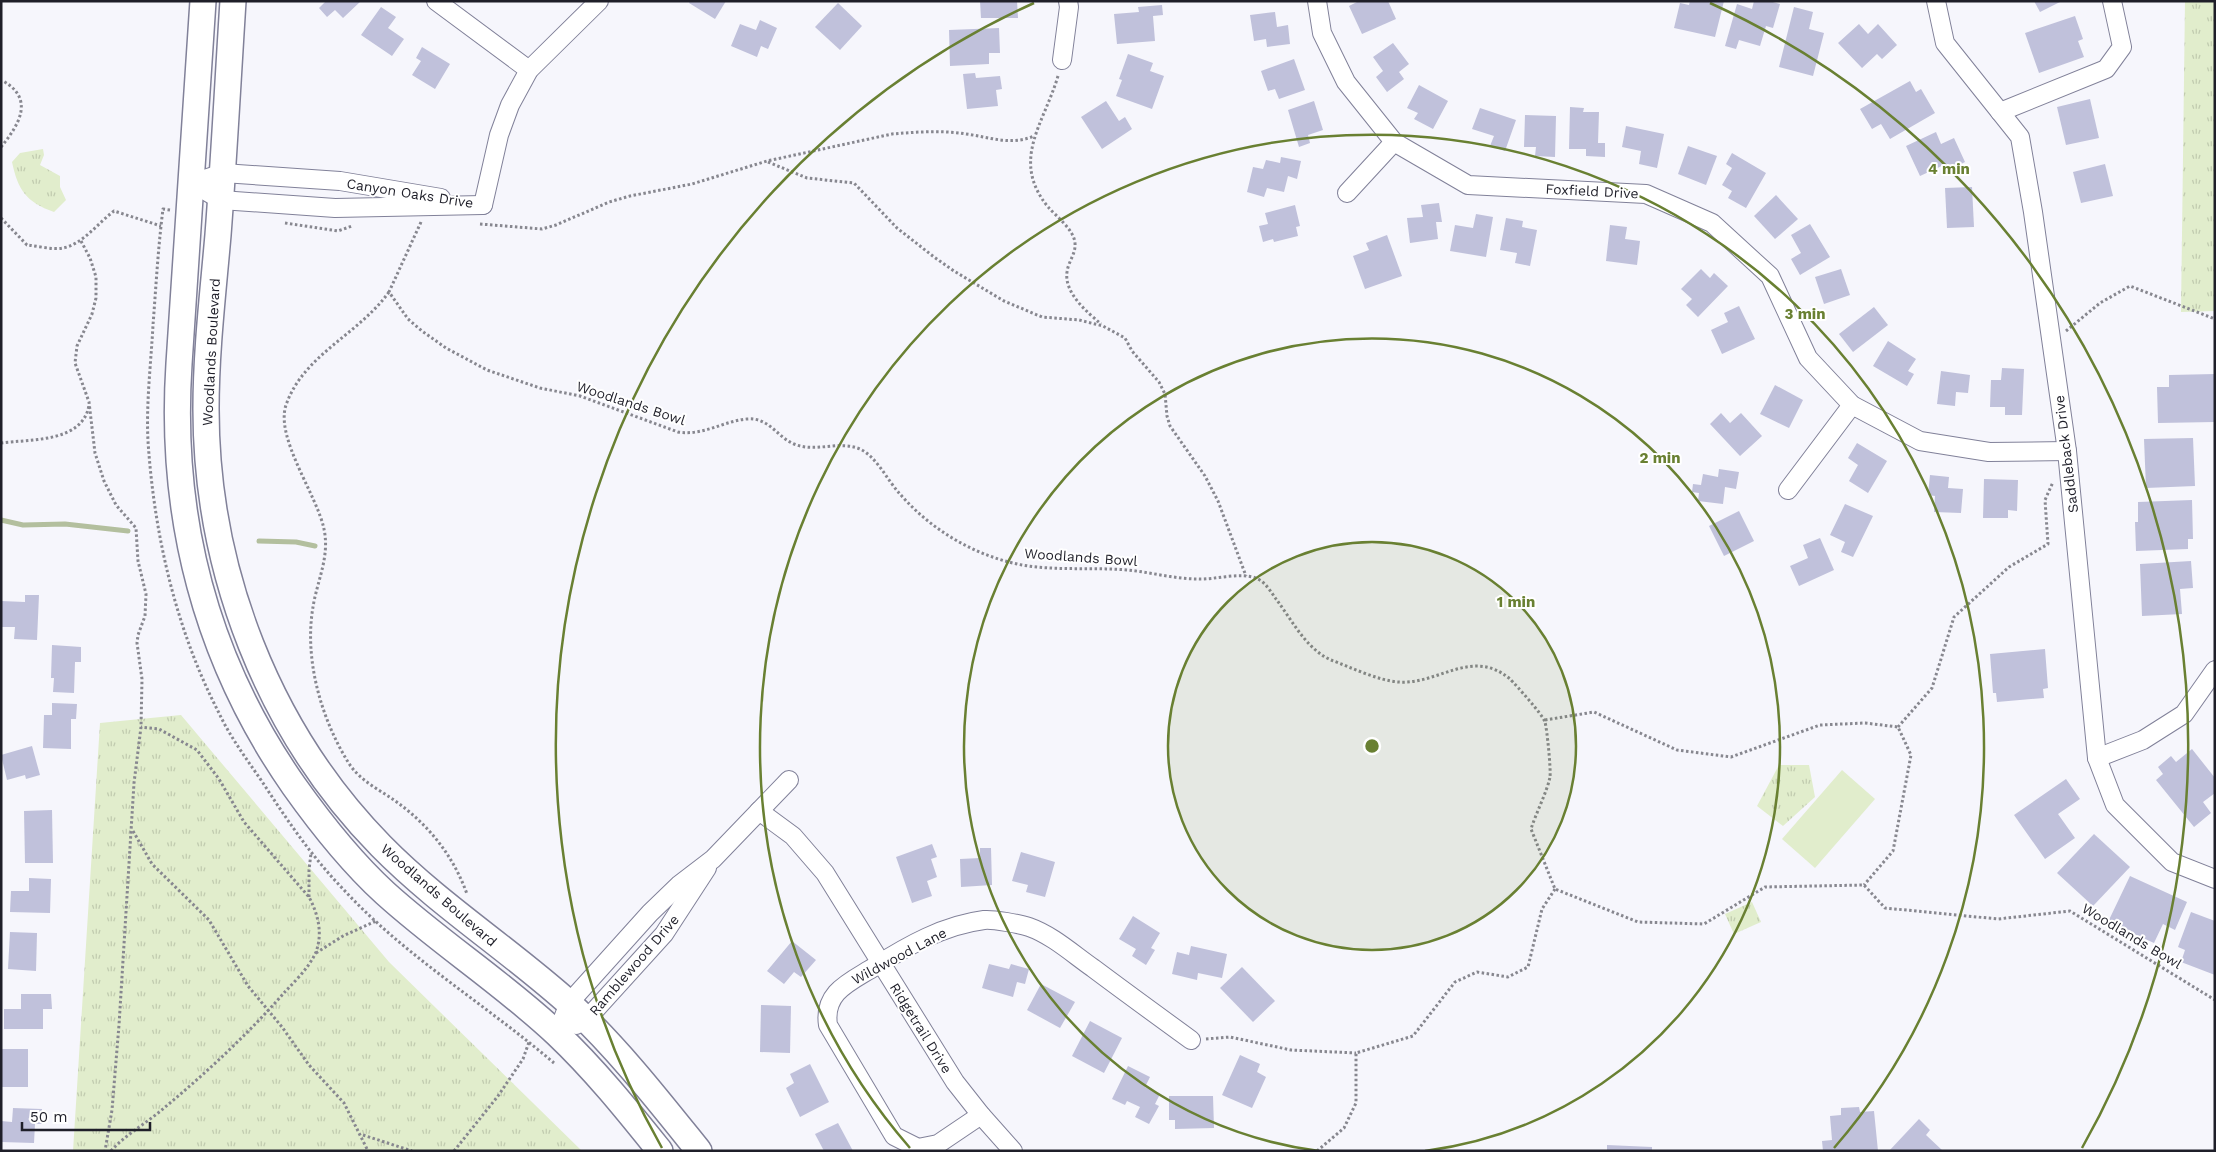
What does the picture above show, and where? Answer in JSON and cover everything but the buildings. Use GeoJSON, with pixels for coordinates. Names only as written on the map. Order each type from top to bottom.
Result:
{"type":"FeatureCollection","features":[{"type":"Feature","properties":{"kind":"street"},"geometry":{"type":"LineString","coordinates":[[204,1],[177,392],[178,454],[182,496],[191,552],[222,655],[240,696],[282,769],[326,830],[352,860],[385,892],[557,1034],[611,1090],[660,1151]]}},
{"type":"Feature","properties":{"kind":"street","name":"Woodlands Boulevard"},"geometry":{"type":"LineString","coordinates":[[233,1],[206,409],[214,515],[231,588],[257,659],[289,724],[310,756],[330,786],[380,845],[412,875],[578,1012],[629,1064],[699,1151]]}},
{"type":"Feature","properties":{"kind":"street"},"geometry":{"type":"LineString","coordinates":[[436,1],[530,70]]}},
{"type":"Feature","properties":{"kind":"street"},"geometry":{"type":"LineString","coordinates":[[483,205],[499,135],[510,105],[530,70],[599,1]]}},
{"type":"Feature","properties":{"kind":"street"},"geometry":{"type":"LineString","coordinates":[[1062,60],[1069,7],[1068,1]]}},
{"type":"Feature","properties":{"kind":"street","name":"Foxfield Drive"},"geometry":{"type":"LineString","coordinates":[[1317,1],[1322,33],[1346,82],[1394,142],[1468,185],[1646,194],[1712,223],[1770,276],[1808,358],[1852,405],[1920,441],[1989,452],[2068,450]]}},
{"type":"Feature","properties":{"kind":"street","name":"Saddleback Drive"},"geometry":{"type":"LineString","coordinates":[[1936,1],[1945,43],[2020,137],[2034,212],[2068,450],[2097,758],[2115,805],[2172,862],[2215,879]]}},
{"type":"Feature","properties":{"kind":"street"},"geometry":{"type":"LineString","coordinates":[[2000,112],[2106,69],[2122,47],[2112,1]]}},
{"type":"Feature","properties":{"kind":"street"},"geometry":{"type":"LineString","coordinates":[[1347,193],[1394,142]]}},
{"type":"Feature","properties":{"kind":"street","name":"Canyon Oaks Drive"},"geometry":{"type":"LineString","coordinates":[[192,182],[222,173],[340,181],[483,205]]}},
{"type":"Feature","properties":{"kind":"street","name":"Canyon Oaks Drive"},"geometry":{"type":"LineString","coordinates":[[192,182],[220,200],[335,208],[483,205]]}},
{"type":"Feature","properties":{"kind":"street"},"geometry":{"type":"LineString","coordinates":[[1788,490],[1852,405]]}},
{"type":"Feature","properties":{"kind":"street"},"geometry":{"type":"LineString","coordinates":[[2097,758],[2143,740],[2184,714],[2215,670]]}},
{"type":"Feature","properties":{"kind":"street","name":"Ramblewood Drive"},"geometry":{"type":"LineString","coordinates":[[578,1012],[650,912],[679,885],[713,858],[789,780]]}},
{"type":"Feature","properties":{"kind":"street","name":"Ridgetrail Drive"},"geometry":{"type":"LineString","coordinates":[[759,811],[793,836],[825,873],[955,1082],[1013,1151]]}},
{"type":"Feature","properties":{"kind":"street","name":"Ramblewood Drive"},"geometry":{"type":"LineString","coordinates":[[557,1034],[578,1012],[664,934],[713,858]]}},
{"type":"Feature","properties":{"kind":"street","name":"Wildwood Lane"},"geometry":{"type":"LineString","coordinates":[[981,1115],[938,1144],[918,1148],[894,1136],[828,1025],[826,1014],[833,996],[842,987],[942,930],[986,920],[1029,927],[1063,946],[1190,1040]]}},
{"type":"Feature","properties":{"kind":"path"},"geometry":{"type":"LineString","coordinates":[[1062,60],[1053,94],[1034,136],[1030,159],[1034,185],[1039,195],[1073,235],[1075,243],[1067,273],[1067,282],[1076,298],[1087,313],[1103,326],[1125,338],[1132,351],[1159,382],[1165,394],[1170,426],[1205,476],[1218,501],[1246,576],[1257,578],[1267,586],[1309,644],[1320,655],[1388,680],[1400,682],[1413,681],[1471,666],[1485,667],[1497,671],[1510,680],[1545,720],[1550,776],[1531,828],[1556,889],[1638,922],[1704,924],[1765,887],[1864,885],[1893,851],[1910,755],[1898,727]]}},
{"type":"Feature","properties":{"kind":"path"},"geometry":{"type":"LineString","coordinates":[[1,146],[22,114],[22,102],[18,93],[3,81]]}},
{"type":"Feature","properties":{"kind":"path"},"geometry":{"type":"LineString","coordinates":[[472,222],[542,229],[618,199],[692,184],[767,161],[892,134],[913,132],[964,134],[1008,141],[1025,140],[1034,136]]}},
{"type":"Feature","properties":{"kind":"path"},"geometry":{"type":"LineString","coordinates":[[767,161],[807,178],[854,183],[896,228],[934,257],[1004,301],[1042,317],[1079,320],[1103,326]]}},
{"type":"Feature","properties":{"kind":"path"},"geometry":{"type":"LineString","coordinates":[[1,218],[27,245],[62,248],[81,241],[97,224],[114,211],[161,226]]}},
{"type":"Feature","properties":{"kind":"path"},"geometry":{"type":"LineString","coordinates":[[429,222],[421,222],[389,292],[368,318],[316,360],[299,378],[285,408],[286,434],[307,481],[324,529],[325,561],[313,606],[311,626],[314,668],[320,697],[334,737],[357,774],[402,806],[434,836],[457,870],[468,898]]}},
{"type":"Feature","properties":{"kind":"path"},"geometry":{"type":"LineString","coordinates":[[81,241],[90,258],[96,277],[94,306],[77,346],[75,363],[89,402],[95,453],[104,481],[116,505],[136,528],[138,561],[146,594],[144,616],[137,643],[142,678],[142,727],[134,783],[112,1110],[105,1151]]}},
{"type":"Feature","properties":{"kind":"path"},"geometry":{"type":"LineString","coordinates":[[2052,342],[2100,302],[2130,286],[2215,319]]}},
{"type":"Feature","properties":{"kind":"path","name":"Woodlands Bowl"},"geometry":{"type":"LineString","coordinates":[[389,292],[408,319],[422,331],[446,348],[513,380],[580,396],[678,432],[690,434],[704,432],[747,418],[765,422],[797,446],[847,446],[857,448],[872,459],[900,494],[925,519],[960,543],[990,556],[1020,564],[1052,569],[1124,570],[1196,579],[1246,576]]}},
{"type":"Feature","properties":{"kind":"path"},"geometry":{"type":"LineString","coordinates":[[1,443],[68,433],[83,422],[88,414],[89,402]]}},
{"type":"Feature","properties":{"kind":"path"},"geometry":{"type":"LineString","coordinates":[[1898,727],[1932,688],[1954,618],[2009,567],[2048,544],[2045,500],[2068,450]]}},
{"type":"Feature","properties":{"kind":"path"},"geometry":{"type":"LineString","coordinates":[[1545,720],[1594,712],[1677,750],[1731,758],[1820,725],[1865,723],[1898,727]]}},
{"type":"Feature","properties":{"kind":"path"},"geometry":{"type":"LineString","coordinates":[[111,1151],[127,1136],[164,1109],[269,1010],[298,978],[315,953],[320,931],[317,912],[310,897],[244,822],[219,779],[197,750],[159,730],[142,727]]}},
{"type":"Feature","properties":{"kind":"path"},"geometry":{"type":"LineString","coordinates":[[132,828],[138,842],[152,864],[209,920],[248,986],[269,1010],[310,1065],[344,1103],[362,1135],[368,1151]]}},
{"type":"Feature","properties":{"kind":"path"},"geometry":{"type":"LineString","coordinates":[[310,897],[309,870],[311,853]]}},
{"type":"Feature","properties":{"kind":"path","name":"Woodlands Bowl"},"geometry":{"type":"LineString","coordinates":[[1864,885],[1886,908],[1998,919],[2070,911],[2215,1000]]}},
{"type":"Feature","properties":{"kind":"path"},"geometry":{"type":"LineString","coordinates":[[1190,1040],[1230,1037],[1291,1050],[1356,1053],[1413,1036],[1455,982],[1477,972],[1508,977],[1528,968],[1542,909],[1556,889]]}},
{"type":"Feature","properties":{"kind":"path"},"geometry":{"type":"LineString","coordinates":[[315,953],[343,936],[376,921]]}},
{"type":"Feature","properties":{"kind":"path"},"geometry":{"type":"LineString","coordinates":[[454,1151],[498,1096],[523,1058],[529,1042]]}},
{"type":"Feature","properties":{"kind":"path"},"geometry":{"type":"LineString","coordinates":[[1317,1151],[1344,1128],[1356,1103],[1356,1053]]}},
{"type":"Feature","properties":{"kind":"path"},"geometry":{"type":"LineString","coordinates":[[362,1135],[412,1151]]}},
{"type":"Feature","properties":{"kind":"green space"},"geometry":{"type":"Polygon","coordinates":[[[2185,1],[2215,1],[2215,311],[2181,312],[2185,1]]]}},
{"type":"Feature","properties":{"kind":"green space"},"geometry":{"type":"Polygon","coordinates":[[[43,149],[44,155],[40,165],[60,176],[60,187],[66,200],[54,212],[36,204],[25,194],[17,180],[12,162],[20,153],[43,149]]]}},
{"type":"Feature","properties":{"kind":"green space"},"geometry":{"type":"Polygon","coordinates":[[[181,715],[389,962],[582,1151],[73,1151],[100,723],[181,715]]]}},
{"type":"Feature","properties":{"kind":"green space"},"geometry":{"type":"Polygon","coordinates":[[[1779,765],[1809,765],[1815,797],[1783,826],[1757,806],[1779,765]]]}},
{"type":"Feature","properties":{"kind":"green space"},"geometry":{"type":"Polygon","coordinates":[[[1842,770],[1875,799],[1815,868],[1782,839],[1842,770]]]}},
{"type":"Feature","properties":{"kind":"green space"},"geometry":{"type":"Polygon","coordinates":[[[1752,902],[1761,922],[1734,934],[1725,914],[1752,902]]]}},
{"type":"Feature","properties":{"kind":"waterway"},"geometry":{"type":"LineString","coordinates":[[1,520],[23,525],[65,524],[128,531]]}},
{"type":"Feature","properties":{"kind":"waterway"},"geometry":{"type":"LineString","coordinates":[[259,541],[296,542],[315,546]]}}]}
